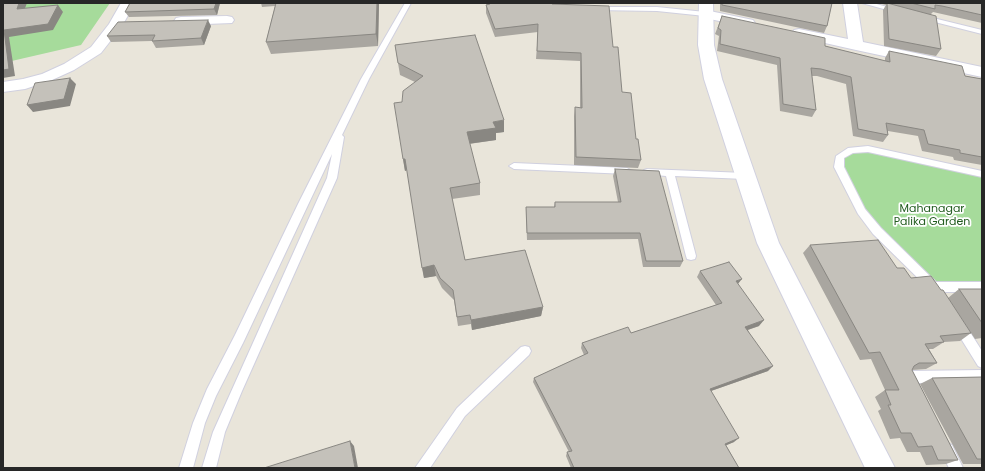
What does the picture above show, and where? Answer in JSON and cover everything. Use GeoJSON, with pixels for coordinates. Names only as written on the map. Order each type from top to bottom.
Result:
{"type":"FeatureCollection","features":[{"type":"Feature","properties":{"kind":"street"},"geometry":{"type":"LineString","coordinates":[[3,87],[25,84],[47,77],[69,67],[96,50],[117,23],[128,3]]}},
{"type":"Feature","properties":{"kind":"street"},"geometry":{"type":"LineString","coordinates":[[850,3],[856,46]]}},
{"type":"Feature","properties":{"kind":"street"},"geometry":{"type":"LineString","coordinates":[[758,25],[705,8],[706,45],[713,79],[768,244],[880,468]]}},
{"type":"Feature","properties":{"kind":"street"},"geometry":{"type":"LineString","coordinates":[[164,22],[227,20]]}},
{"type":"Feature","properties":{"kind":"street"},"geometry":{"type":"LineString","coordinates":[[117,23],[133,23]]}},
{"type":"Feature","properties":{"kind":"street"},"geometry":{"type":"LineString","coordinates":[[788,31],[982,72]]}},
{"type":"Feature","properties":{"kind":"lane"},"geometry":{"type":"LineString","coordinates":[[186,468],[198,423],[211,393],[239,339],[365,79],[408,3]]}},
{"type":"Feature","properties":{"kind":"lane"},"geometry":{"type":"LineString","coordinates":[[864,3],[902,12]]}},
{"type":"Feature","properties":{"kind":"lane"},"geometry":{"type":"LineString","coordinates":[[586,9],[705,8]]}},
{"type":"Feature","properties":{"kind":"lane"},"geometry":{"type":"LineString","coordinates":[[916,16],[982,32]]}},
{"type":"Feature","properties":{"kind":"lane"},"geometry":{"type":"LineString","coordinates":[[209,468],[219,432],[237,388],[332,178],[342,125]]}},
{"type":"Feature","properties":{"kind":"lane"},"geometry":{"type":"LineString","coordinates":[[943,300],[934,287],[877,231],[861,212],[839,167],[840,156],[851,150],[868,149],[982,174]]}},
{"type":"Feature","properties":{"kind":"lane"},"geometry":{"type":"LineString","coordinates":[[514,166],[745,176]]}},
{"type":"Feature","properties":{"kind":"lane"},"geometry":{"type":"LineString","coordinates":[[670,173],[691,256]]}},
{"type":"Feature","properties":{"kind":"lane"},"geometry":{"type":"LineString","coordinates":[[934,287],[982,287]]}},
{"type":"Feature","properties":{"kind":"lane"},"geometry":{"type":"LineString","coordinates":[[955,319],[982,362]]}},
{"type":"Feature","properties":{"kind":"lane"},"geometry":{"type":"LineString","coordinates":[[422,468],[461,412],[525,352]]}},
{"type":"Feature","properties":{"kind":"lane"},"geometry":{"type":"LineString","coordinates":[[916,391],[909,377],[982,376]]}},
{"type":"Feature","properties":{"kind":"lane"},"geometry":{"type":"LineString","coordinates":[[942,440],[956,468]]}},
{"type":"Feature","properties":{"kind":"green space"},"geometry":{"type":"Polygon","coordinates":[[[3,3],[110,3],[81,45],[3,63],[3,3]]]}},
{"type":"Feature","properties":{"kind":"green space","name":"Mahanagar Palika Garden"},"geometry":{"type":"Polygon","coordinates":[[[872,151],[982,174],[982,286],[934,287],[869,222],[839,167],[848,152],[872,151]]]}},
{"type":"Feature","properties":{"kind":"building"},"geometry":{"type":"Polygon","coordinates":[[[3,3],[19,3],[17,9],[58,5],[48,24],[4,30],[9,69],[3,70],[3,3]]]}},
{"type":"Feature","properties":{"kind":"building"},"geometry":{"type":"Polygon","coordinates":[[[130,3],[216,3],[214,9],[125,12],[130,3]]]}},
{"type":"Feature","properties":{"kind":"building"},"geometry":{"type":"Polygon","coordinates":[[[276,3],[377,3],[376,34],[266,42],[276,3]]]}},
{"type":"Feature","properties":{"kind":"building"},"geometry":{"type":"Polygon","coordinates":[[[489,3],[552,3],[609,6],[613,47],[618,47],[622,92],[631,93],[636,139],[638,139],[641,160],[576,157],[575,107],[582,108],[581,53],[537,51],[538,24],[495,29],[486,5],[490,4],[489,3]]]}},
{"type":"Feature","properties":{"kind":"building"},"geometry":{"type":"Polygon","coordinates":[[[722,3],[832,3],[827,26],[722,5],[722,3]]]}},
{"type":"Feature","properties":{"kind":"building"},"geometry":{"type":"Polygon","coordinates":[[[887,3],[936,16],[941,49],[889,39],[887,3]]]}},
{"type":"Feature","properties":{"kind":"building"},"geometry":{"type":"Polygon","coordinates":[[[911,3],[982,3],[982,15],[942,6],[935,5],[935,9],[911,3]]]}},
{"type":"Feature","properties":{"kind":"building"},"geometry":{"type":"Polygon","coordinates":[[[722,16],[825,38],[825,46],[890,62],[889,51],[962,66],[965,76],[982,79],[982,157],[960,153],[960,150],[928,144],[924,130],[886,123],[888,135],[858,129],[851,77],[821,69],[811,68],[816,110],[783,104],[780,58],[720,44],[721,30],[718,28],[722,16]]]}},
{"type":"Feature","properties":{"kind":"building"},"geometry":{"type":"Polygon","coordinates":[[[208,20],[201,38],[152,41],[155,35],[107,36],[118,22],[208,20]]]}},
{"type":"Feature","properties":{"kind":"building"},"geometry":{"type":"Polygon","coordinates":[[[475,35],[504,120],[493,122],[496,128],[467,132],[480,183],[450,188],[465,260],[525,250],[543,307],[471,320],[470,315],[457,317],[453,290],[440,278],[434,265],[422,268],[405,159],[403,159],[394,103],[402,102],[403,91],[423,76],[398,63],[395,45],[475,35]]]}},
{"type":"Feature","properties":{"kind":"building"},"geometry":{"type":"Polygon","coordinates":[[[70,78],[64,99],[27,105],[35,83],[70,78]]]}},
{"type":"Feature","properties":{"kind":"building"},"geometry":{"type":"Polygon","coordinates":[[[615,169],[659,171],[683,261],[646,261],[640,233],[527,233],[526,207],[555,207],[555,202],[621,202],[615,169]]]}},
{"type":"Feature","properties":{"kind":"building"},"geometry":{"type":"Polygon","coordinates":[[[878,240],[897,268],[904,268],[911,278],[931,276],[941,290],[943,290],[971,333],[940,336],[944,342],[925,344],[937,363],[919,363],[914,366],[912,370],[958,460],[938,460],[932,446],[918,447],[911,433],[901,433],[888,405],[891,405],[885,390],[899,390],[880,352],[869,353],[810,245],[878,240]]]}},
{"type":"Feature","properties":{"kind":"building"},"geometry":{"type":"Polygon","coordinates":[[[729,262],[742,279],[736,281],[764,320],[745,327],[773,366],[710,389],[739,438],[725,444],[739,468],[574,468],[567,452],[572,451],[534,378],[588,353],[582,343],[628,327],[631,333],[722,303],[700,271],[729,262]]]}},
{"type":"Feature","properties":{"kind":"building"},"geometry":{"type":"Polygon","coordinates":[[[959,289],[982,289],[982,323],[959,289]]]}},
{"type":"Feature","properties":{"kind":"building"},"geometry":{"type":"Polygon","coordinates":[[[982,377],[982,459],[977,459],[932,378],[982,377]]]}},
{"type":"Feature","properties":{"kind":"building"},"geometry":{"type":"Polygon","coordinates":[[[350,441],[355,468],[264,468],[350,441]]]}}]}
